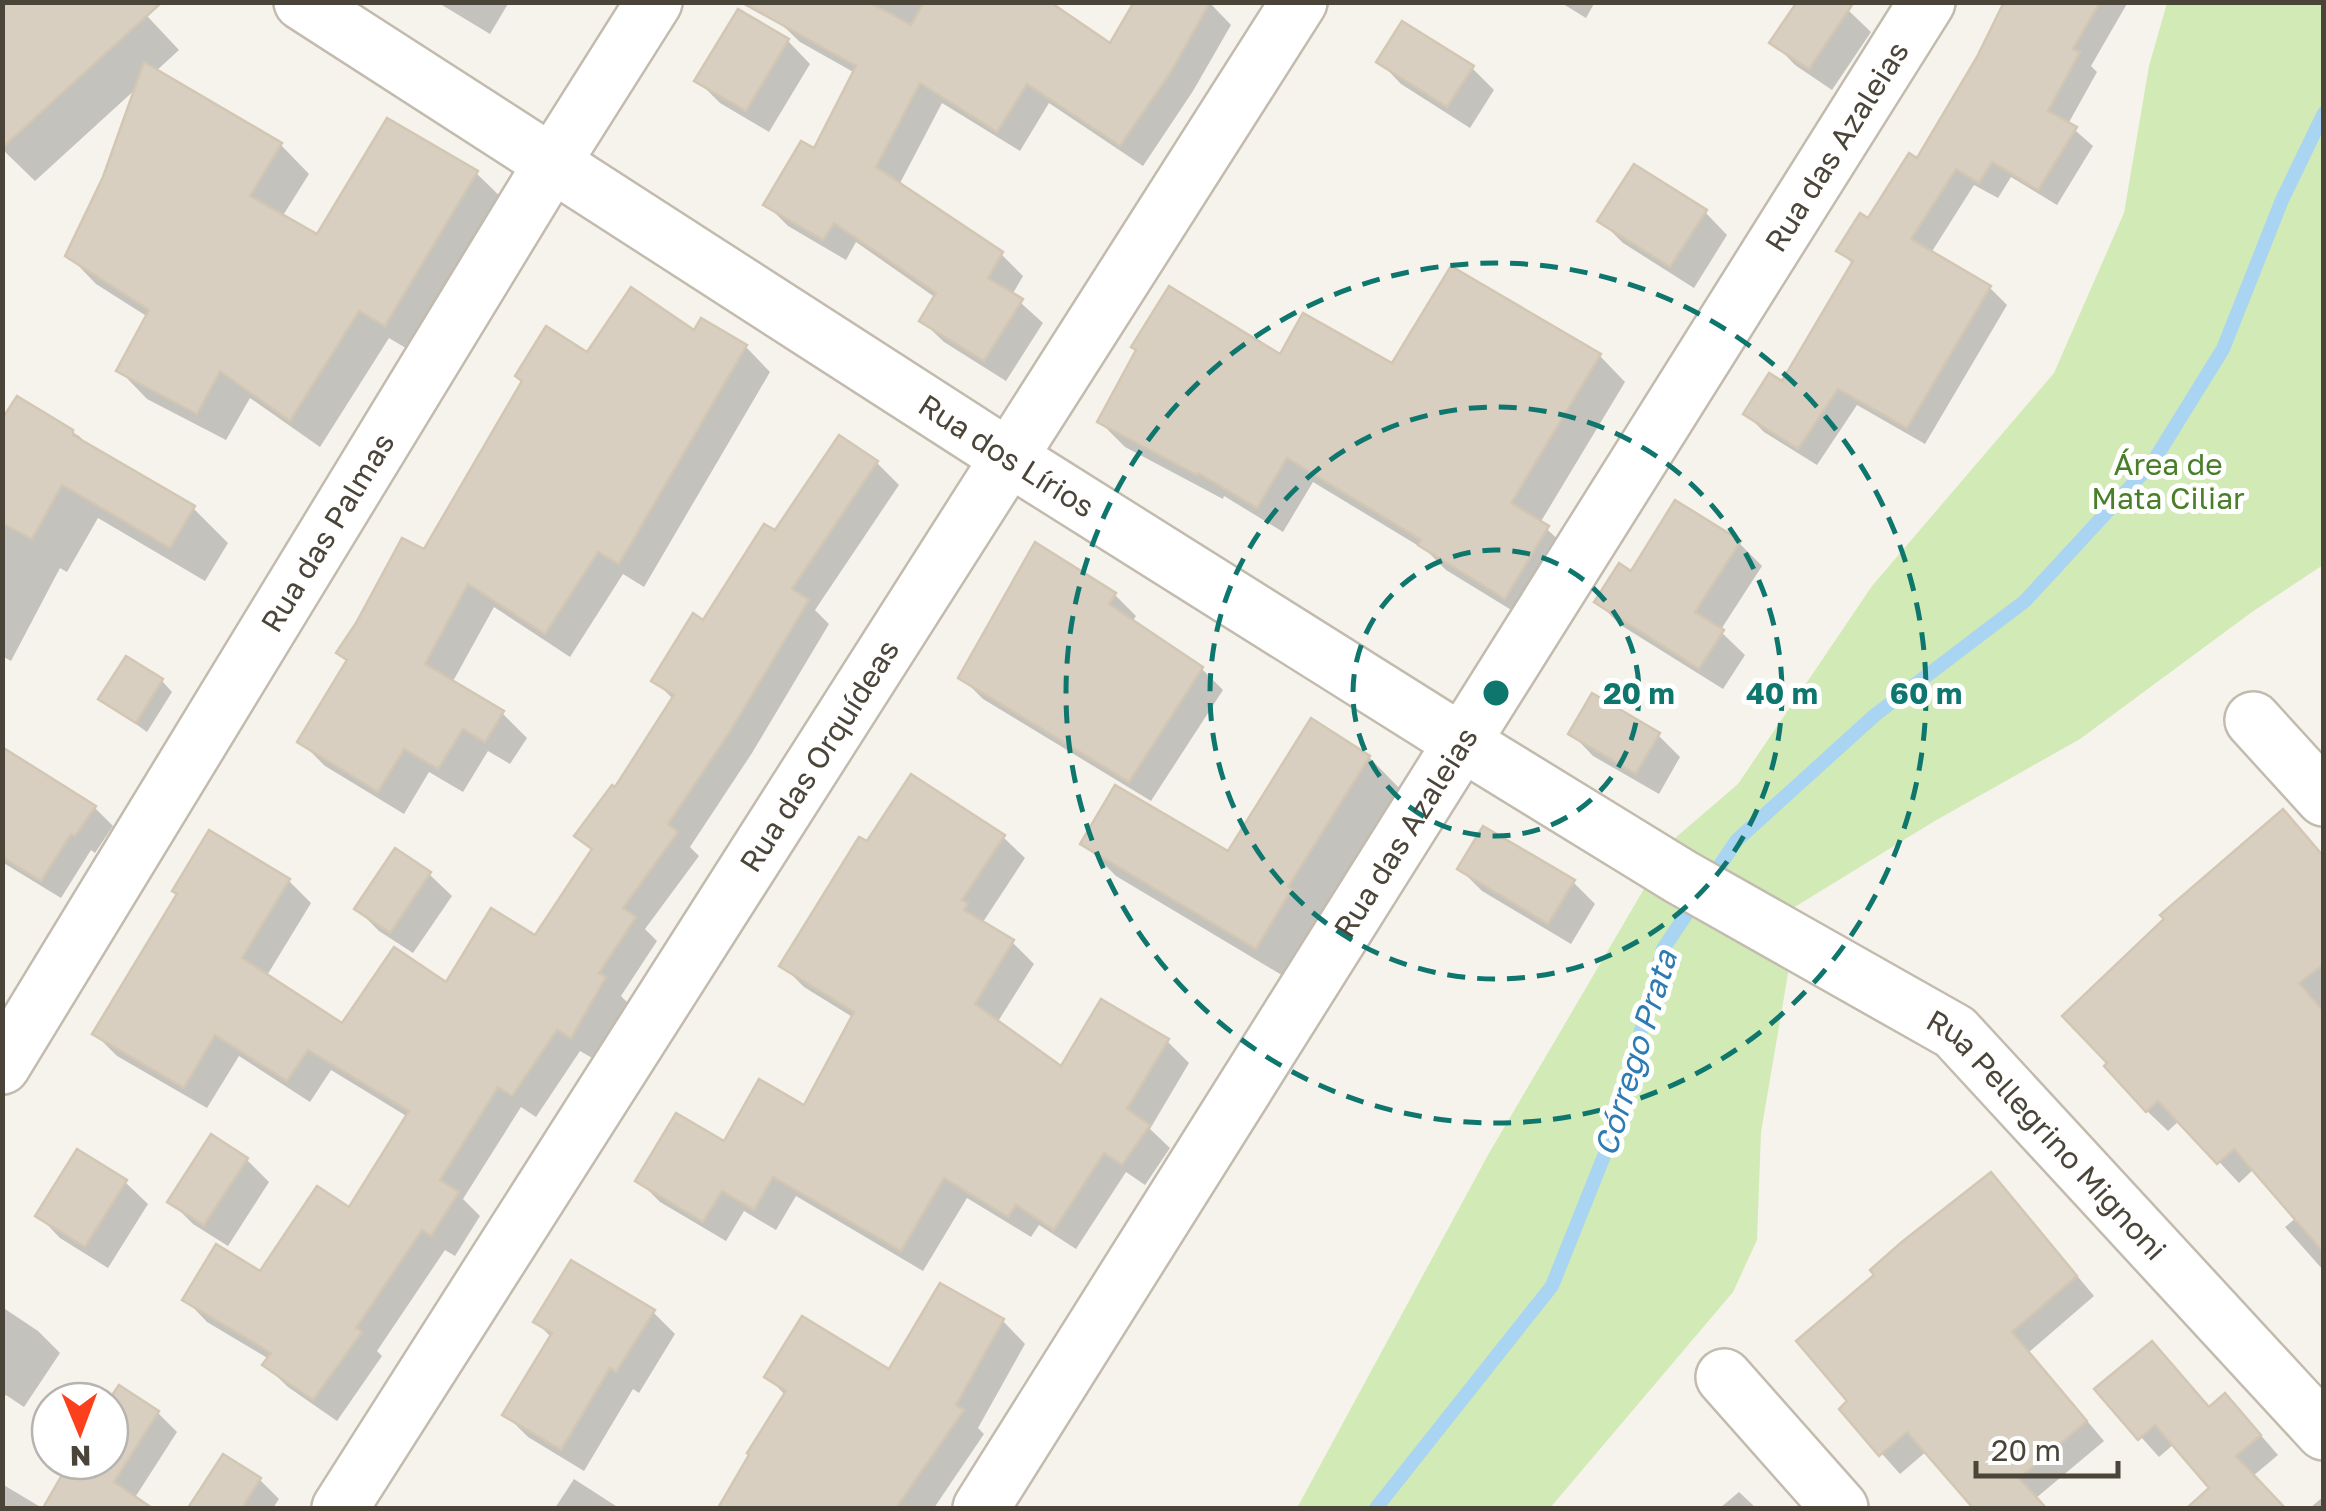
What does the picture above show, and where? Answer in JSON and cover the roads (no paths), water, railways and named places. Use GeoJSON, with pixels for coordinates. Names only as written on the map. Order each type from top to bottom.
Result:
{"type":"FeatureCollection","features":[{"type":"Feature","properties":{"kind":"street","name":"Rua dos Lírios"},"geometry":{"type":"LineString","coordinates":[[302,2],[1008,456],[1463,743],[1700,887]]}},
{"type":"Feature","properties":{"kind":"street","name":"Rua das Palmas"},"geometry":{"type":"LineString","coordinates":[[2,1066],[654,2]]}},
{"type":"Feature","properties":{"kind":"street","name":"Rua das Orquídeas"},"geometry":{"type":"LineString","coordinates":[[340,1508],[1299,2]]}},
{"type":"Feature","properties":{"kind":"street","name":"Rua das Azaleias"},"geometry":{"type":"LineString","coordinates":[[980,1508],[1927,2]]}},
{"type":"Feature","properties":{"kind":"street"},"geometry":{"type":"LineString","coordinates":[[2253,720],[2324,798]]}},
{"type":"Feature","properties":{"kind":"street","name":"Rua Pellegrino Mignoni"},"geometry":{"type":"LineString","coordinates":[[1700,887],[1955,1032],[2324,1432]]}},
{"type":"Feature","properties":{"kind":"street"},"geometry":{"type":"LineString","coordinates":[[1724,1376],[1840,1508]]}},
{"type":"Feature","properties":{"kind":"waterway","name":"Córrego Prata"},"geometry":{"type":"LineString","coordinates":[[1708,883],[1737,840],[1875,715],[2025,601],[2153,462],[2223,349],[2282,200],[2324,113]]}},
{"type":"Feature","properties":{"kind":"waterway","name":"Córrego Prata"},"geometry":{"type":"LineString","coordinates":[[1376,1508],[1552,1286],[1614,1131],[1663,949],[1696,900]]}},
{"type":"Feature","properties":{"kind":"park label","name":"Área de Mata Ciliar"},"geometry":{"type":"Point","coordinates":[2168,481]}}]}
